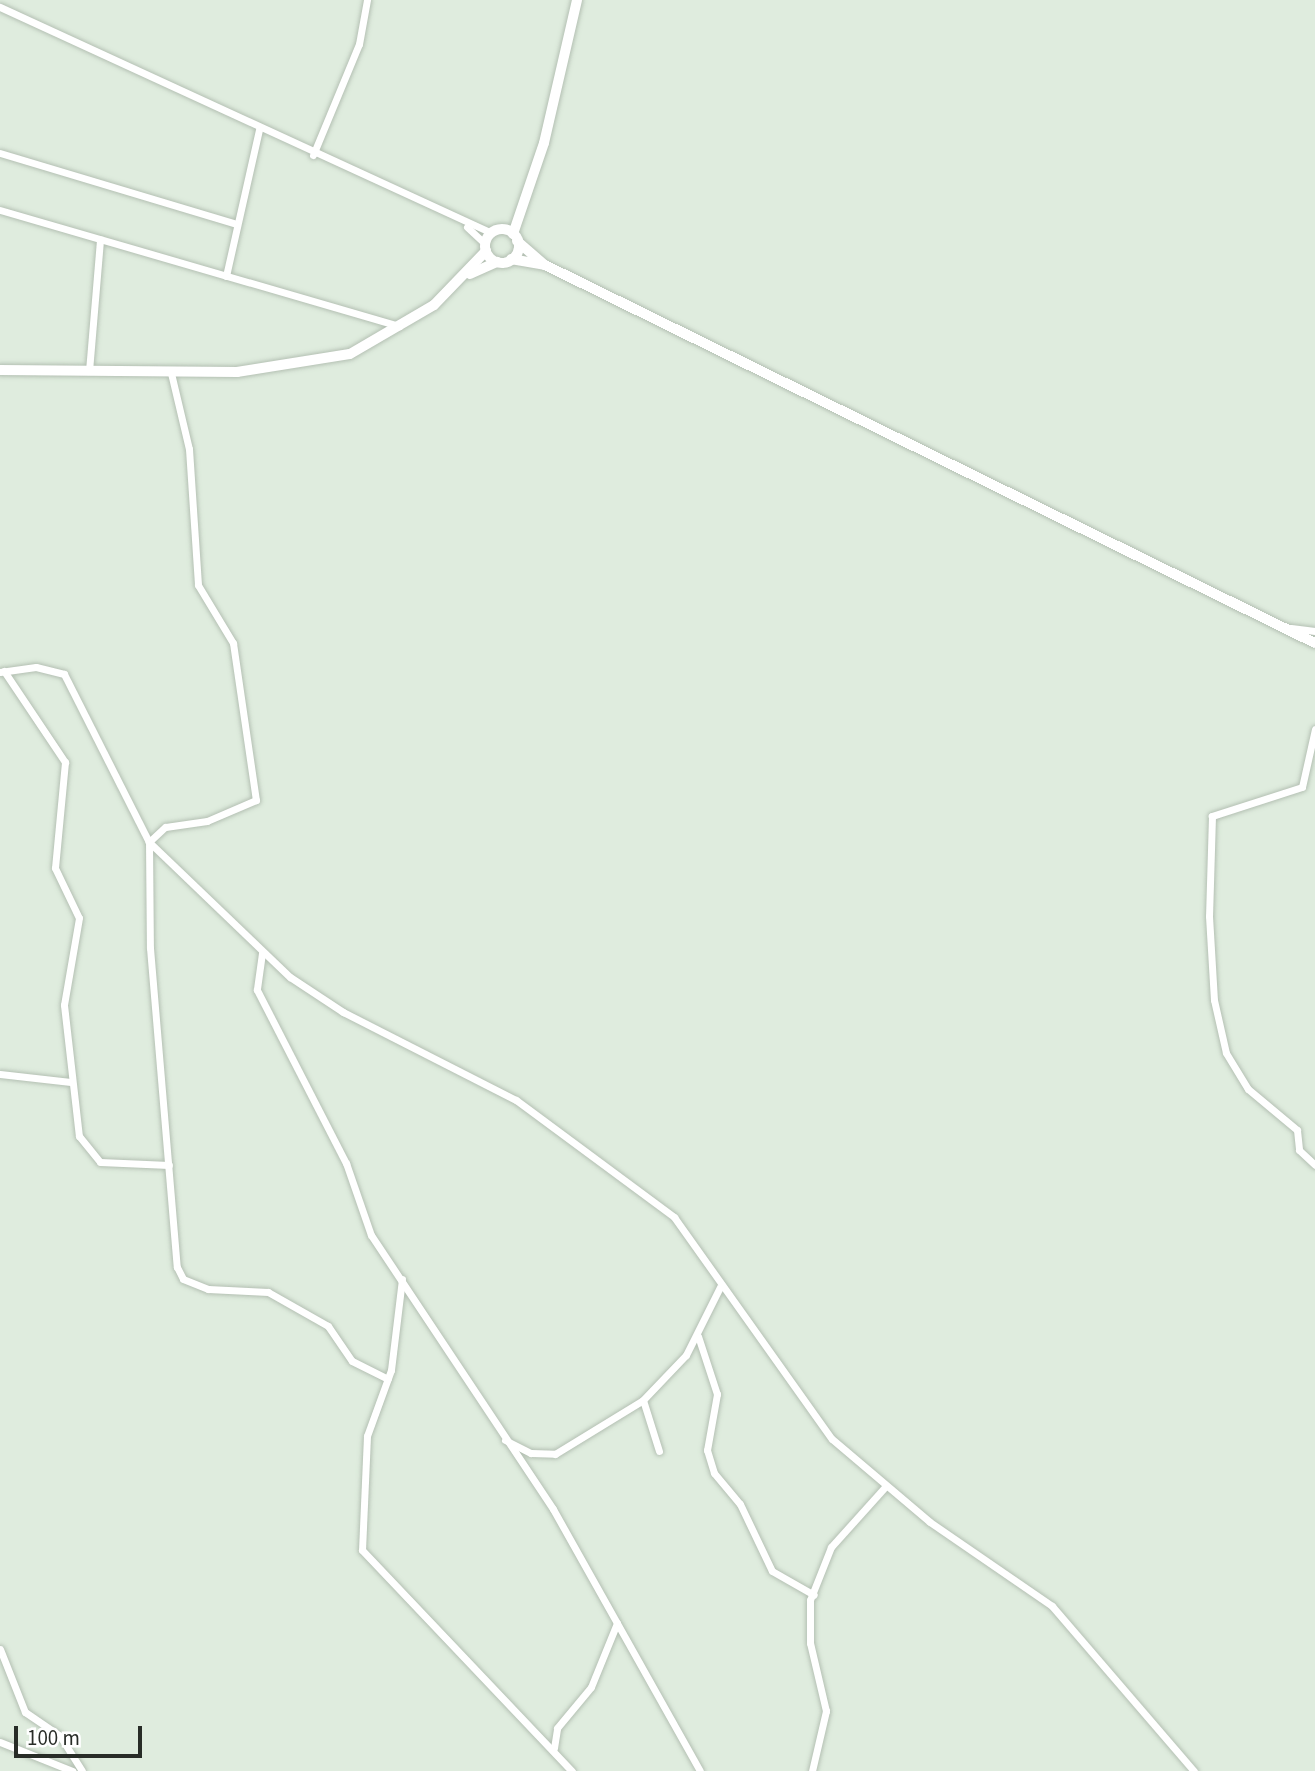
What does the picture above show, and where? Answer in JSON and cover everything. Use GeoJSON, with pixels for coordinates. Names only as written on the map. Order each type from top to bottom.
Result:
{"type":"FeatureCollection","features":[{"type":"Feature","properties":{"kind":"main road"},"geometry":{"type":"LineString","coordinates":[[511,260],[518,209],[544,143],[577,0]]}},
{"type":"Feature","properties":{"kind":"main road"},"geometry":{"type":"LineString","coordinates":[[0,370],[172,373],[281,368],[350,354],[404,327],[466,275],[495,231],[518,209]]}},
{"type":"Feature","properties":{"kind":"main road"},"geometry":{"type":"LineString","coordinates":[[495,231],[515,238],[545,265],[1315,643]]}},
{"type":"Feature","properties":{"kind":"main road"},"geometry":{"type":"LineString","coordinates":[[485,247],[496,262]]}},
{"type":"Feature","properties":{"kind":"main road"},"geometry":{"type":"LineString","coordinates":[[466,275],[496,262],[511,260],[545,265]]}},
{"type":"Feature","properties":{"kind":"street"},"geometry":{"type":"LineString","coordinates":[[313,155],[359,44],[367,0]]}},
{"type":"Feature","properties":{"kind":"street"},"geometry":{"type":"LineString","coordinates":[[0,7],[466,226],[495,231]]}},
{"type":"Feature","properties":{"kind":"street"},"geometry":{"type":"LineString","coordinates":[[226,276],[234,223],[258,129]]}},
{"type":"Feature","properties":{"kind":"street"},"geometry":{"type":"LineString","coordinates":[[0,153],[234,223]]}},
{"type":"Feature","properties":{"kind":"street"},"geometry":{"type":"LineString","coordinates":[[0,210],[404,327]]}},
{"type":"Feature","properties":{"kind":"street"},"geometry":{"type":"LineString","coordinates":[[466,226],[485,247]]}},
{"type":"Feature","properties":{"kind":"street"},"geometry":{"type":"LineString","coordinates":[[89,371],[100,239]]}},
{"type":"Feature","properties":{"kind":"street"},"geometry":{"type":"LineString","coordinates":[[172,373],[189,449],[198,584],[233,643],[256,800],[207,821],[165,827],[149,842],[150,948],[169,1165],[183,1279],[208,1289],[268,1292],[328,1326],[352,1361],[388,1379]]}},
{"type":"Feature","properties":{"kind":"street"},"geometry":{"type":"LineString","coordinates":[[1282,627],[1315,631]]}},
{"type":"Feature","properties":{"kind":"street"},"geometry":{"type":"LineString","coordinates":[[169,1165],[117,1167],[92,1157],[79,1136],[78,1091],[71,1082],[64,1005],[79,918],[55,867],[65,762],[2,671],[36,667],[64,674],[149,842],[262,953],[343,1012],[516,1100],[644,1191],[674,1217],[720,1287],[832,1439],[886,1486],[1052,1606],[1194,1771]]}},
{"type":"Feature","properties":{"kind":"street"},"geometry":{"type":"LineString","coordinates":[[1315,729],[1302,787],[1212,816],[1209,903],[1214,1000],[1226,1053],[1257,1099],[1290,1122],[1299,1150],[1315,1165]]}},
{"type":"Feature","properties":{"kind":"street"},"geometry":{"type":"LineString","coordinates":[[262,953],[257,990],[346,1163],[371,1236],[402,1279],[503,1439],[553,1509],[699,1771]]}},
{"type":"Feature","properties":{"kind":"street"},"geometry":{"type":"LineString","coordinates":[[0,1074],[71,1082]]}},
{"type":"Feature","properties":{"kind":"street"},"geometry":{"type":"LineString","coordinates":[[402,1279],[388,1379],[367,1436],[362,1550],[554,1748],[572,1771]]}},
{"type":"Feature","properties":{"kind":"street"},"geometry":{"type":"LineString","coordinates":[[503,1439],[531,1453],[555,1454],[643,1400],[698,1336],[720,1287]]}},
{"type":"Feature","properties":{"kind":"street"},"geometry":{"type":"LineString","coordinates":[[698,1336],[717,1394],[708,1450],[715,1473],[740,1504],[772,1571],[814,1595]]}},
{"type":"Feature","properties":{"kind":"street"},"geometry":{"type":"LineString","coordinates":[[643,1400],[659,1451]]}},
{"type":"Feature","properties":{"kind":"street"},"geometry":{"type":"LineString","coordinates":[[812,1771],[826,1711],[810,1643],[814,1595],[831,1547],[886,1486]]}},
{"type":"Feature","properties":{"kind":"street"},"geometry":{"type":"LineString","coordinates":[[554,1748],[557,1728],[591,1686],[617,1623]]}},
{"type":"Feature","properties":{"kind":"street"},"geometry":{"type":"LineString","coordinates":[[0,1649],[25,1712],[60,1736],[82,1771]]}},
{"type":"Feature","properties":{"kind":"street"},"geometry":{"type":"LineString","coordinates":[[0,1742],[72,1771]]}}]}
